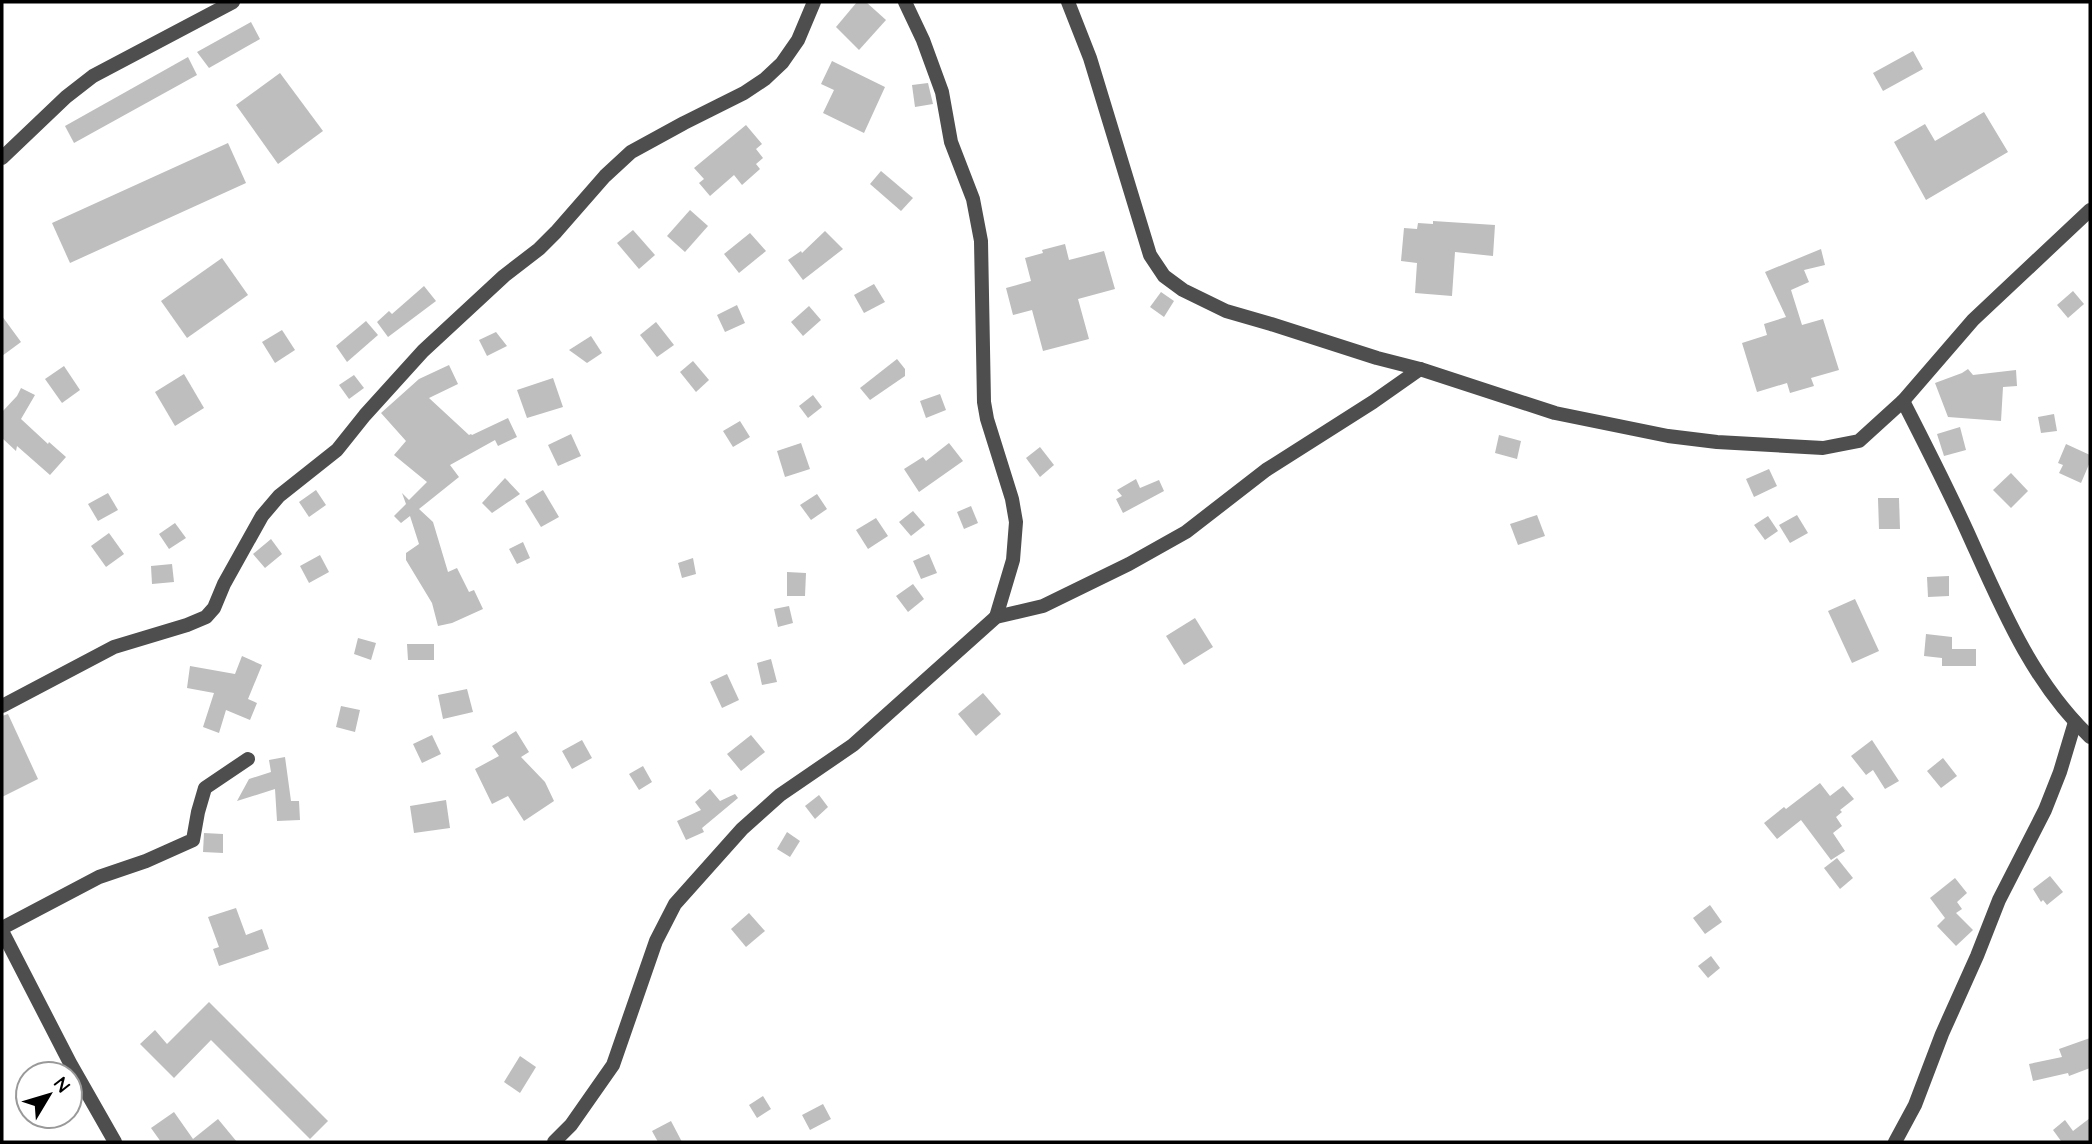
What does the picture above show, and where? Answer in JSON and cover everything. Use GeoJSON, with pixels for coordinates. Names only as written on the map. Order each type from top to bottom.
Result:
{"type":"FeatureCollection","features":[{"type":"Feature","properties":{"kind":"street"},"geometry":{"type":"LineString","coordinates":[[2,159],[66,97],[93,76],[233,2]]}},
{"type":"Feature","properties":{"kind":"street"},"geometry":{"type":"LineString","coordinates":[[2,706],[114,647],[206,617],[214,608],[229,573],[262,516],[279,496],[337,450],[422,351],[504,276],[539,249],[631,152],[744,93],[765,79],[782,63],[798,40],[814,2]]}},
{"type":"Feature","properties":{"kind":"street"},"geometry":{"type":"LineString","coordinates":[[905,2],[923,40],[942,92],[951,142],[973,199],[981,241],[984,402],[1016,522],[1013,560],[996,617]]}},
{"type":"Feature","properties":{"kind":"street"},"geometry":{"type":"LineString","coordinates":[[1068,2],[1090,58],[1150,255],[1164,276],[1183,290],[1226,311],[1555,413],[1668,436],[1717,442],[1823,448],[1859,441],[1903,401],[1973,320],[2090,210]]}},
{"type":"Feature","properties":{"kind":"street"},"geometry":{"type":"LineString","coordinates":[[554,1142],[571,1125],[613,1065],[656,941],[675,904],[743,829],[771,804],[853,745],[996,617],[1043,606],[1186,533],[1266,470],[1420,369]]}},
{"type":"Feature","properties":{"kind":"street"},"geometry":{"type":"LineString","coordinates":[[1903,401],[1948,490],[2011,628],[2038,674],[2090,737]]}},
{"type":"Feature","properties":{"kind":"street"},"geometry":{"type":"LineString","coordinates":[[1895,1142],[1915,1105],[1999,900],[2045,810],[2075,722]]}},
{"type":"Feature","properties":{"kind":"street"},"geometry":{"type":"LineString","coordinates":[[116,1142],[70,1063],[2,929],[99,877],[146,861],[193,840],[205,788],[248,759]]}},
{"type":"Feature","properties":{"kind":"building"},"geometry":{"type":"Polygon","coordinates":[[[857,2],[866,2],[886,20],[859,50],[836,27],[857,2]]]}},
{"type":"Feature","properties":{"kind":"building"},"geometry":{"type":"Polygon","coordinates":[[[251,22],[260,39],[209,68],[197,52],[251,22]]]}},
{"type":"Feature","properties":{"kind":"building"},"geometry":{"type":"Polygon","coordinates":[[[1913,51],[1923,69],[1883,91],[1873,73],[1913,51]]]}},
{"type":"Feature","properties":{"kind":"building"},"geometry":{"type":"Polygon","coordinates":[[[188,57],[197,75],[74,143],[65,126],[188,57]]]}},
{"type":"Feature","properties":{"kind":"building"},"geometry":{"type":"Polygon","coordinates":[[[832,61],[885,87],[864,133],[823,113],[834,90],[821,84],[832,61]]]}},
{"type":"Feature","properties":{"kind":"building"},"geometry":{"type":"Polygon","coordinates":[[[280,73],[323,131],[278,164],[236,105],[280,73]]]}},
{"type":"Feature","properties":{"kind":"building"},"geometry":{"type":"Polygon","coordinates":[[[928,83],[933,104],[915,107],[912,85],[928,83]]]}},
{"type":"Feature","properties":{"kind":"building"},"geometry":{"type":"Polygon","coordinates":[[[1984,112],[2008,152],[1926,200],[1894,142],[1925,124],[1935,141],[1984,112]]]}},
{"type":"Feature","properties":{"kind":"building"},"geometry":{"type":"Polygon","coordinates":[[[746,125],[762,144],[756,149],[763,158],[756,164],[760,169],[742,185],[734,175],[710,196],[699,183],[704,179],[694,168],[746,125]]]}},
{"type":"Feature","properties":{"kind":"building"},"geometry":{"type":"Polygon","coordinates":[[[228,143],[246,183],[70,263],[52,223],[228,143]]]}},
{"type":"Feature","properties":{"kind":"building"},"geometry":{"type":"Polygon","coordinates":[[[881,171],[913,198],[901,211],[870,184],[881,171]]]}},
{"type":"Feature","properties":{"kind":"building"},"geometry":{"type":"Polygon","coordinates":[[[690,210],[708,226],[685,252],[667,236],[690,210]]]}},
{"type":"Feature","properties":{"kind":"building"},"geometry":{"type":"Polygon","coordinates":[[[1433,221],[1495,225],[1493,256],[1455,252],[1452,296],[1415,293],[1417,263],[1401,261],[1404,228],[1417,229],[1418,223],[1433,224],[1433,221]]]}},
{"type":"Feature","properties":{"kind":"building"},"geometry":{"type":"Polygon","coordinates":[[[633,230],[655,255],[639,269],[617,243],[633,230]]]}},
{"type":"Feature","properties":{"kind":"building"},"geometry":{"type":"Polygon","coordinates":[[[825,231],[843,249],[803,280],[788,260],[801,251],[802,253],[825,231]]]}},
{"type":"Feature","properties":{"kind":"building"},"geometry":{"type":"Polygon","coordinates":[[[750,233],[766,251],[739,273],[724,254],[750,233]]]}},
{"type":"Feature","properties":{"kind":"building"},"geometry":{"type":"Polygon","coordinates":[[[1065,244],[1069,260],[1104,251],[1115,289],[1078,299],[1089,339],[1043,351],[1032,310],[1013,315],[1006,288],[1031,281],[1025,258],[1065,244]]]}},
{"type":"Feature","properties":{"kind":"building"},"geometry":{"type":"Polygon","coordinates":[[[1821,249],[1825,265],[1804,270],[1809,282],[1791,290],[1802,325],[1823,319],[1839,370],[1811,378],[1814,386],[1790,393],[1787,383],[1757,392],[1742,343],[1767,335],[1764,324],[1786,317],[1765,272],[1821,249]]]}},
{"type":"Feature","properties":{"kind":"building"},"geometry":{"type":"Polygon","coordinates":[[[222,258],[248,295],[187,338],[161,301],[222,258]]]}},
{"type":"Feature","properties":{"kind":"building"},"geometry":{"type":"Polygon","coordinates":[[[874,284],[885,302],[864,313],[854,295],[874,284]]]}},
{"type":"Feature","properties":{"kind":"building"},"geometry":{"type":"Polygon","coordinates":[[[424,286],[436,301],[388,337],[377,322],[389,311],[392,314],[424,286]]]}},
{"type":"Feature","properties":{"kind":"building"},"geometry":{"type":"Polygon","coordinates":[[[2073,291],[2084,304],[2068,318],[2057,305],[2073,291]]]}},
{"type":"Feature","properties":{"kind":"building"},"geometry":{"type":"Polygon","coordinates":[[[1161,292],[1174,301],[1164,317],[1150,307],[1161,292]]]}},
{"type":"Feature","properties":{"kind":"building"},"geometry":{"type":"Polygon","coordinates":[[[737,305],[745,323],[725,332],[717,315],[737,305]]]}},
{"type":"Feature","properties":{"kind":"building"},"geometry":{"type":"Polygon","coordinates":[[[809,306],[821,320],[803,336],[791,322],[809,306]]]}},
{"type":"Feature","properties":{"kind":"building"},"geometry":{"type":"Polygon","coordinates":[[[2,316],[21,342],[2,356],[2,316]]]}},
{"type":"Feature","properties":{"kind":"building"},"geometry":{"type":"Polygon","coordinates":[[[366,321],[378,335],[347,362],[336,346],[366,321]]]}},
{"type":"Feature","properties":{"kind":"building"},"geometry":{"type":"Polygon","coordinates":[[[656,322],[674,345],[657,357],[640,335],[656,322]]]}},
{"type":"Feature","properties":{"kind":"building"},"geometry":{"type":"Polygon","coordinates":[[[282,330],[295,350],[275,363],[262,342],[282,330]]]}},
{"type":"Feature","properties":{"kind":"building"},"geometry":{"type":"Polygon","coordinates":[[[496,332],[507,346],[487,356],[479,340],[496,332]]]}},
{"type":"Feature","properties":{"kind":"building"},"geometry":{"type":"Polygon","coordinates":[[[591,336],[602,353],[587,363],[569,350],[591,336]]]}},
{"type":"Feature","properties":{"kind":"building"},"geometry":{"type":"Polygon","coordinates":[[[897,359],[905,369],[905,376],[870,400],[860,388],[897,359]]]}},
{"type":"Feature","properties":{"kind":"building"},"geometry":{"type":"Polygon","coordinates":[[[693,361],[709,380],[696,392],[680,372],[693,361]]]}},
{"type":"Feature","properties":{"kind":"building"},"geometry":{"type":"Polygon","coordinates":[[[449,365],[458,384],[429,398],[469,435],[508,418],[517,437],[498,446],[495,440],[450,465],[459,477],[419,509],[433,522],[448,572],[457,568],[469,592],[474,590],[483,609],[452,623],[438,626],[432,603],[406,560],[406,553],[419,544],[410,516],[401,523],[394,516],[406,504],[402,493],[409,500],[427,482],[394,455],[406,441],[381,413],[419,379],[449,365]]]}},
{"type":"Feature","properties":{"kind":"building"},"geometry":{"type":"Polygon","coordinates":[[[64,366],[80,390],[62,403],[45,379],[64,366]]]}},
{"type":"Feature","properties":{"kind":"building"},"geometry":{"type":"Polygon","coordinates":[[[1968,369],[1973,375],[2016,370],[2017,386],[2003,387],[2001,421],[1948,417],[1935,383],[1968,369]]]}},
{"type":"Feature","properties":{"kind":"building"},"geometry":{"type":"Polygon","coordinates":[[[184,374],[204,408],[175,426],[155,392],[184,374]]]}},
{"type":"Feature","properties":{"kind":"building"},"geometry":{"type":"Polygon","coordinates":[[[354,375],[364,388],[349,399],[339,385],[354,375]]]}},
{"type":"Feature","properties":{"kind":"building"},"geometry":{"type":"Polygon","coordinates":[[[553,378],[563,407],[527,418],[517,390],[553,378]]]}},
{"type":"Feature","properties":{"kind":"building"},"geometry":{"type":"Polygon","coordinates":[[[21,388],[35,395],[21,419],[66,457],[50,475],[17,446],[16,451],[2,438],[2,412],[21,388]]]}},
{"type":"Feature","properties":{"kind":"building"},"geometry":{"type":"Polygon","coordinates":[[[940,394],[946,410],[926,418],[920,401],[940,394]]]}},
{"type":"Feature","properties":{"kind":"building"},"geometry":{"type":"Polygon","coordinates":[[[813,395],[822,407],[808,418],[799,406],[813,395]]]}},
{"type":"Feature","properties":{"kind":"building"},"geometry":{"type":"Polygon","coordinates":[[[2054,414],[2057,431],[2041,433],[2038,417],[2054,414]]]}},
{"type":"Feature","properties":{"kind":"building"},"geometry":{"type":"Polygon","coordinates":[[[740,421],[750,437],[733,447],[723,431],[740,421]]]}},
{"type":"Feature","properties":{"kind":"building"},"geometry":{"type":"Polygon","coordinates":[[[1960,427],[1966,450],[1944,456],[1937,434],[1960,427]]]}},
{"type":"Feature","properties":{"kind":"building"},"geometry":{"type":"Polygon","coordinates":[[[571,434],[581,456],[558,466],[548,445],[571,434]]]}},
{"type":"Feature","properties":{"kind":"building"},"geometry":{"type":"Polygon","coordinates":[[[1499,435],[1521,441],[1517,459],[1495,453],[1499,435]]]}},
{"type":"Feature","properties":{"kind":"building"},"geometry":{"type":"Polygon","coordinates":[[[801,443],[810,469],[785,477],[777,451],[801,443]]]}},
{"type":"Feature","properties":{"kind":"building"},"geometry":{"type":"Polygon","coordinates":[[[949,443],[963,461],[919,492],[904,469],[923,457],[926,461],[949,443]]]}},
{"type":"Feature","properties":{"kind":"building"},"geometry":{"type":"Polygon","coordinates":[[[2066,444],[2090,455],[2090,462],[2081,483],[2059,473],[2063,465],[2058,463],[2066,444]]]}},
{"type":"Feature","properties":{"kind":"building"},"geometry":{"type":"Polygon","coordinates":[[[1040,447],[1054,465],[1040,477],[1026,458],[1040,447]]]}},
{"type":"Feature","properties":{"kind":"building"},"geometry":{"type":"Polygon","coordinates":[[[1769,469],[1777,486],[1754,497],[1746,479],[1769,469]]]}},
{"type":"Feature","properties":{"kind":"building"},"geometry":{"type":"Polygon","coordinates":[[[2011,473],[2028,491],[2011,508],[1993,490],[2011,473]]]}},
{"type":"Feature","properties":{"kind":"building"},"geometry":{"type":"Polygon","coordinates":[[[505,478],[520,494],[492,513],[482,503],[505,478]]]}},
{"type":"Feature","properties":{"kind":"building"},"geometry":{"type":"Polygon","coordinates":[[[1136,479],[1140,488],[1159,480],[1164,491],[1123,513],[1116,499],[1122,496],[1117,490],[1136,479]]]}},
{"type":"Feature","properties":{"kind":"building"},"geometry":{"type":"Polygon","coordinates":[[[316,490],[326,505],[309,517],[299,502],[316,490]]]}},
{"type":"Feature","properties":{"kind":"building"},"geometry":{"type":"Polygon","coordinates":[[[543,490],[559,517],[541,527],[525,501],[543,490]]]}},
{"type":"Feature","properties":{"kind":"building"},"geometry":{"type":"Polygon","coordinates":[[[108,493],[118,510],[98,521],[88,504],[108,493]]]}},
{"type":"Feature","properties":{"kind":"building"},"geometry":{"type":"Polygon","coordinates":[[[817,494],[827,509],[811,520],[800,505],[817,494]]]}},
{"type":"Feature","properties":{"kind":"building"},"geometry":{"type":"Polygon","coordinates":[[[1878,498],[1899,498],[1900,529],[1879,529],[1878,498]]]}},
{"type":"Feature","properties":{"kind":"building"},"geometry":{"type":"Polygon","coordinates":[[[971,506],[978,523],[964,529],[957,512],[971,506]]]}},
{"type":"Feature","properties":{"kind":"building"},"geometry":{"type":"Polygon","coordinates":[[[913,511],[925,525],[911,536],[899,522],[913,511]]]}},
{"type":"Feature","properties":{"kind":"building"},"geometry":{"type":"Polygon","coordinates":[[[1537,515],[1545,536],[1518,545],[1510,524],[1537,515]]]}},
{"type":"Feature","properties":{"kind":"building"},"geometry":{"type":"Polygon","coordinates":[[[1797,515],[1808,533],[1790,543],[1779,525],[1797,515]]]}},
{"type":"Feature","properties":{"kind":"building"},"geometry":{"type":"Polygon","coordinates":[[[1768,516],[1778,531],[1765,540],[1754,525],[1768,516]]]}},
{"type":"Feature","properties":{"kind":"building"},"geometry":{"type":"Polygon","coordinates":[[[876,518],[888,536],[868,549],[856,530],[876,518]]]}},
{"type":"Feature","properties":{"kind":"building"},"geometry":{"type":"Polygon","coordinates":[[[175,523],[186,538],[169,549],[159,534],[175,523]]]}},
{"type":"Feature","properties":{"kind":"building"},"geometry":{"type":"Polygon","coordinates":[[[109,533],[124,554],[106,567],[91,546],[109,533]]]}},
{"type":"Feature","properties":{"kind":"building"},"geometry":{"type":"Polygon","coordinates":[[[271,539],[282,554],[265,568],[253,554],[271,539]]]}},
{"type":"Feature","properties":{"kind":"building"},"geometry":{"type":"Polygon","coordinates":[[[523,542],[530,558],[517,564],[509,549],[523,542]]]}},
{"type":"Feature","properties":{"kind":"building"},"geometry":{"type":"Polygon","coordinates":[[[929,554],[937,573],[921,579],[913,561],[929,554]]]}},
{"type":"Feature","properties":{"kind":"building"},"geometry":{"type":"Polygon","coordinates":[[[320,555],[329,572],[309,583],[300,566],[320,555]]]}},
{"type":"Feature","properties":{"kind":"building"},"geometry":{"type":"Polygon","coordinates":[[[693,558],[696,574],[682,578],[678,563],[693,558]]]}},
{"type":"Feature","properties":{"kind":"building"},"geometry":{"type":"Polygon","coordinates":[[[172,564],[174,582],[152,584],[151,566],[172,564]]]}},
{"type":"Feature","properties":{"kind":"building"},"geometry":{"type":"Polygon","coordinates":[[[787,572],[806,573],[805,596],[787,596],[787,572]]]}},
{"type":"Feature","properties":{"kind":"building"},"geometry":{"type":"Polygon","coordinates":[[[1949,576],[1949,596],[1928,597],[1927,577],[1949,576]]]}},
{"type":"Feature","properties":{"kind":"building"},"geometry":{"type":"Polygon","coordinates":[[[913,584],[924,599],[908,612],[896,596],[913,584]]]}},
{"type":"Feature","properties":{"kind":"building"},"geometry":{"type":"Polygon","coordinates":[[[1855,599],[1879,651],[1852,663],[1828,611],[1855,599]]]}},
{"type":"Feature","properties":{"kind":"building"},"geometry":{"type":"Polygon","coordinates":[[[789,606],[793,623],[778,627],[774,609],[789,606]]]}},
{"type":"Feature","properties":{"kind":"building"},"geometry":{"type":"Polygon","coordinates":[[[1195,618],[1213,647],[1184,665],[1166,636],[1195,618]]]}},
{"type":"Feature","properties":{"kind":"building"},"geometry":{"type":"Polygon","coordinates":[[[1926,634],[1952,637],[1952,649],[1976,649],[1976,666],[1942,666],[1942,658],[1924,656],[1926,634]]]}},
{"type":"Feature","properties":{"kind":"building"},"geometry":{"type":"Polygon","coordinates":[[[358,638],[376,643],[371,660],[354,654],[358,638]]]}},
{"type":"Feature","properties":{"kind":"building"},"geometry":{"type":"Polygon","coordinates":[[[407,644],[434,644],[434,660],[408,660],[407,644]]]}},
{"type":"Feature","properties":{"kind":"building"},"geometry":{"type":"Polygon","coordinates":[[[242,656],[262,665],[248,699],[257,703],[250,720],[226,710],[219,733],[203,727],[214,693],[187,688],[190,666],[235,674],[242,656]]]}},
{"type":"Feature","properties":{"kind":"building"},"geometry":{"type":"Polygon","coordinates":[[[771,659],[777,682],[762,685],[757,663],[771,659]]]}},
{"type":"Feature","properties":{"kind":"building"},"geometry":{"type":"Polygon","coordinates":[[[727,674],[739,700],[722,708],[710,682],[727,674]]]}},
{"type":"Feature","properties":{"kind":"building"},"geometry":{"type":"Polygon","coordinates":[[[467,689],[473,712],[443,719],[438,695],[467,689]]]}},
{"type":"Feature","properties":{"kind":"building"},"geometry":{"type":"Polygon","coordinates":[[[983,693],[1001,714],[976,736],[958,714],[983,693]]]}},
{"type":"Feature","properties":{"kind":"building"},"geometry":{"type":"Polygon","coordinates":[[[341,706],[360,710],[355,732],[336,727],[341,706]]]}},
{"type":"Feature","properties":{"kind":"building"},"geometry":{"type":"Polygon","coordinates":[[[8,714],[38,779],[2,797],[2,716],[8,714]]]}},
{"type":"Feature","properties":{"kind":"building"},"geometry":{"type":"Polygon","coordinates":[[[516,731],[529,752],[521,757],[545,782],[554,801],[524,821],[508,796],[492,804],[475,769],[499,756],[492,746],[516,731]]]}},
{"type":"Feature","properties":{"kind":"building"},"geometry":{"type":"Polygon","coordinates":[[[432,735],[441,754],[422,763],[413,744],[432,735]]]}},
{"type":"Feature","properties":{"kind":"building"},"geometry":{"type":"Polygon","coordinates":[[[751,735],[765,752],[741,771],[727,754],[751,735]]]}},
{"type":"Feature","properties":{"kind":"building"},"geometry":{"type":"Polygon","coordinates":[[[582,740],[592,758],[572,769],[562,751],[582,740]]]}},
{"type":"Feature","properties":{"kind":"building"},"geometry":{"type":"Polygon","coordinates":[[[1872,740],[1899,781],[1885,789],[1873,770],[1866,775],[1851,756],[1872,740]]]}},
{"type":"Feature","properties":{"kind":"building"},"geometry":{"type":"Polygon","coordinates":[[[285,757],[291,801],[299,801],[300,820],[277,821],[275,789],[237,801],[249,779],[271,772],[269,760],[285,757]]]}},
{"type":"Feature","properties":{"kind":"building"},"geometry":{"type":"Polygon","coordinates":[[[1943,758],[1957,776],[1941,788],[1927,771],[1943,758]]]}},
{"type":"Feature","properties":{"kind":"building"},"geometry":{"type":"Polygon","coordinates":[[[643,766],[652,782],[639,790],[629,774],[643,766]]]}},
{"type":"Feature","properties":{"kind":"building"},"geometry":{"type":"Polygon","coordinates":[[[1820,783],[1830,796],[1843,786],[1854,799],[1840,810],[1842,812],[1836,817],[1842,826],[1833,833],[1845,851],[1831,860],[1801,820],[1777,839],[1764,823],[1820,783]]]}},
{"type":"Feature","properties":{"kind":"building"},"geometry":{"type":"Polygon","coordinates":[[[710,789],[720,801],[735,794],[738,798],[702,828],[704,832],[686,840],[677,821],[701,810],[695,802],[710,789]]]}},
{"type":"Feature","properties":{"kind":"building"},"geometry":{"type":"Polygon","coordinates":[[[819,795],[828,807],[815,819],[805,806],[819,795]]]}},
{"type":"Feature","properties":{"kind":"building"},"geometry":{"type":"Polygon","coordinates":[[[446,800],[450,828],[414,833],[410,806],[446,800]]]}},
{"type":"Feature","properties":{"kind":"building"},"geometry":{"type":"Polygon","coordinates":[[[787,832],[800,841],[790,857],[777,849],[787,832]]]}},
{"type":"Feature","properties":{"kind":"building"},"geometry":{"type":"Polygon","coordinates":[[[204,833],[223,834],[223,853],[203,852],[204,833]]]}},
{"type":"Feature","properties":{"kind":"building"},"geometry":{"type":"Polygon","coordinates":[[[1837,858],[1853,878],[1840,889],[1824,868],[1837,858]]]}},
{"type":"Feature","properties":{"kind":"building"},"geometry":{"type":"Polygon","coordinates":[[[2050,876],[2063,892],[2047,905],[2043,900],[2041,902],[2033,889],[2050,876]]]}},
{"type":"Feature","properties":{"kind":"building"},"geometry":{"type":"Polygon","coordinates":[[[1955,878],[1967,893],[1957,902],[1962,909],[1956,913],[1973,930],[1956,946],[1937,926],[1945,918],[1930,898],[1955,878]]]}},
{"type":"Feature","properties":{"kind":"building"},"geometry":{"type":"Polygon","coordinates":[[[1710,905],[1722,922],[1705,934],[1693,918],[1710,905]]]}},
{"type":"Feature","properties":{"kind":"building"},"geometry":{"type":"Polygon","coordinates":[[[236,908],[246,935],[262,929],[269,949],[219,966],[213,949],[219,947],[208,917],[236,908]]]}},
{"type":"Feature","properties":{"kind":"building"},"geometry":{"type":"Polygon","coordinates":[[[749,913],[765,931],[746,947],[731,929],[749,913]]]}},
{"type":"Feature","properties":{"kind":"building"},"geometry":{"type":"Polygon","coordinates":[[[1711,956],[1720,968],[1708,978],[1698,966],[1711,956]]]}},
{"type":"Feature","properties":{"kind":"building"},"geometry":{"type":"Polygon","coordinates":[[[209,1002],[328,1121],[310,1139],[211,1040],[174,1078],[140,1044],[155,1030],[167,1044],[209,1002]]]}},
{"type":"Feature","properties":{"kind":"building"},"geometry":{"type":"Polygon","coordinates":[[[2090,1038],[2090,1068],[2069,1076],[2068,1073],[2033,1081],[2029,1064],[2062,1057],[2059,1049],[2090,1038]]]}},
{"type":"Feature","properties":{"kind":"building"},"geometry":{"type":"Polygon","coordinates":[[[520,1056],[536,1067],[520,1093],[504,1082],[520,1056]]]}},
{"type":"Feature","properties":{"kind":"building"},"geometry":{"type":"Polygon","coordinates":[[[763,1096],[771,1109],[757,1118],[749,1105],[763,1096]]]}},
{"type":"Feature","properties":{"kind":"building"},"geometry":{"type":"Polygon","coordinates":[[[823,1104],[831,1119],[810,1130],[802,1115],[823,1104]]]}},
{"type":"Feature","properties":{"kind":"building"},"geometry":{"type":"Polygon","coordinates":[[[174,1112],[193,1139],[218,1119],[237,1142],[161,1142],[151,1128],[174,1112]]]}},
{"type":"Feature","properties":{"kind":"building"},"geometry":{"type":"Polygon","coordinates":[[[2090,1118],[2090,1142],[2059,1142],[2061,1141],[2053,1130],[2065,1120],[2073,1131],[2090,1118]]]}},
{"type":"Feature","properties":{"kind":"building"},"geometry":{"type":"Polygon","coordinates":[[[671,1121],[682,1142],[658,1142],[652,1131],[671,1121]]]}}]}
